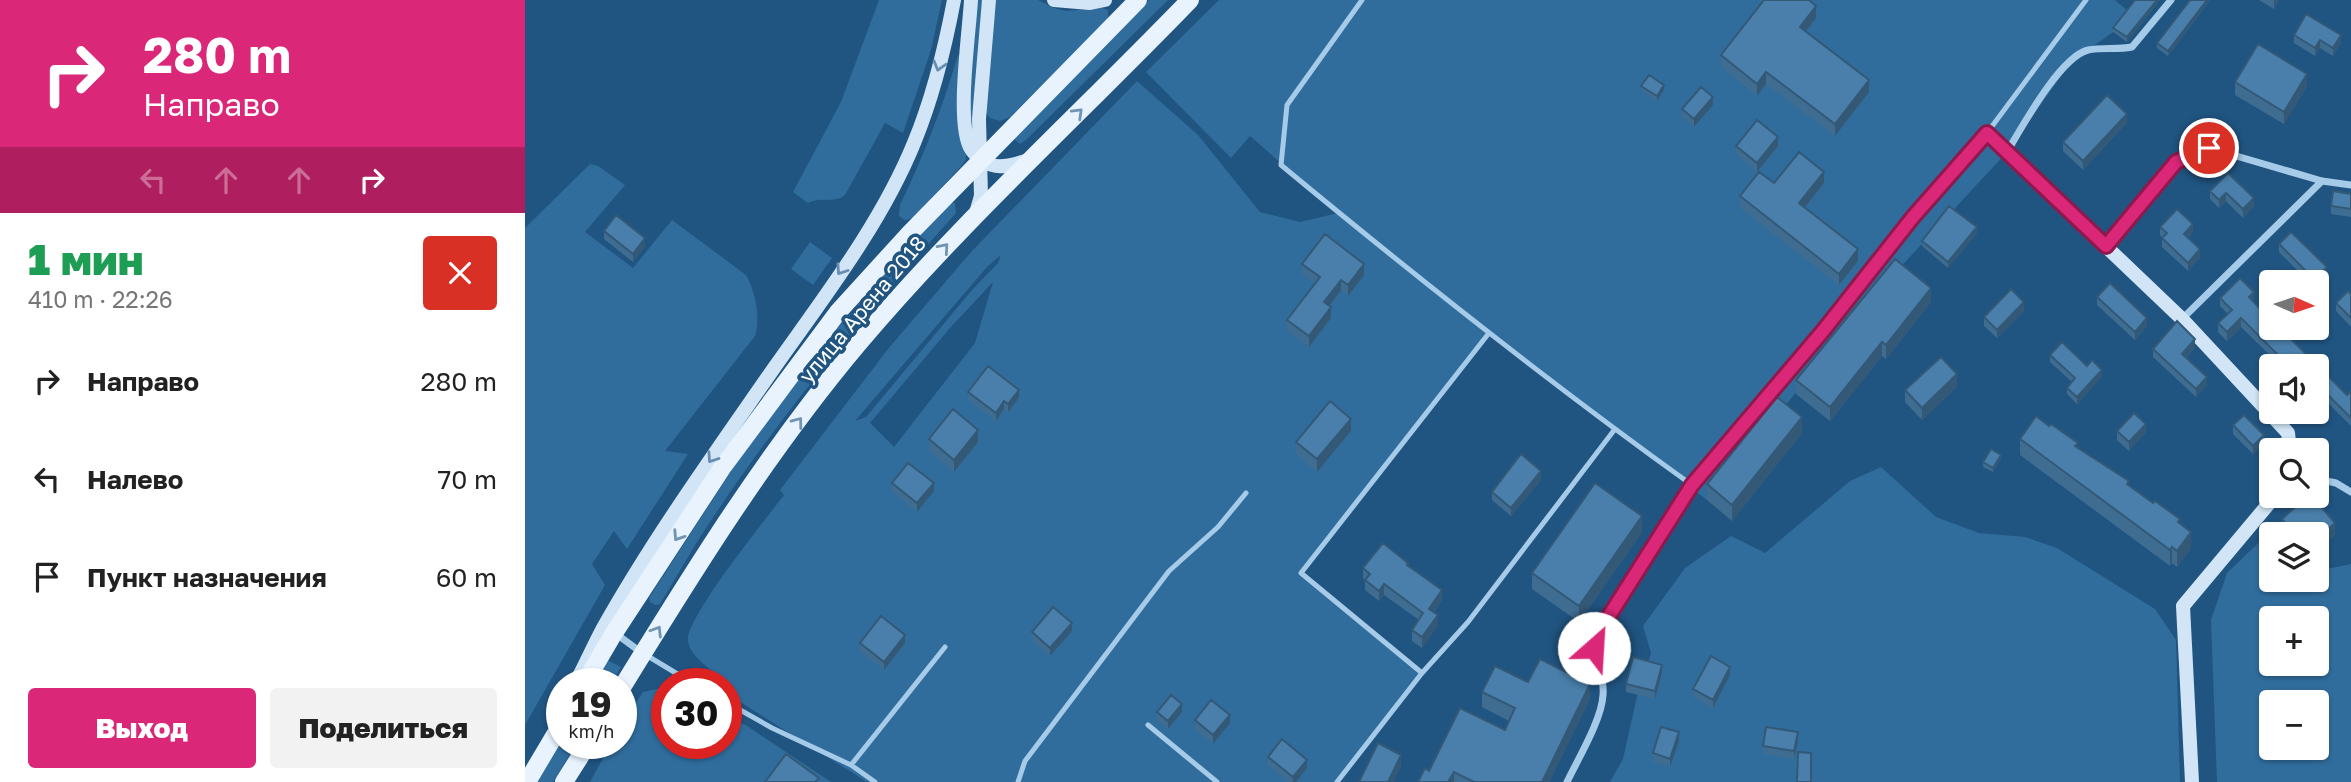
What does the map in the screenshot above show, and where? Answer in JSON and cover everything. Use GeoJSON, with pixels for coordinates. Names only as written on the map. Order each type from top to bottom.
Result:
{"type":"FeatureCollection","features":[{"type":"Feature","properties":{"kind":"main road"},"geometry":{"type":"LineString","coordinates":[[583,668],[602,630],[665,528],[861,241],[891,191],[914,143],[931,93],[946,44],[954,0]]}},
{"type":"Feature","properties":{"kind":"main road"},"geometry":{"type":"LineString","coordinates":[[971,0],[964,108],[969,148],[981,160],[994,166],[1029,160]]}},
{"type":"Feature","properties":{"kind":"main road"},"geometry":{"type":"LineString","coordinates":[[976,214],[981,195],[979,119],[989,0]]}},
{"type":"Feature","properties":{"kind":"main road"},"geometry":{"type":"LineString","coordinates":[[1054,0],[1090,3],[1105,0]]}},
{"type":"Feature","properties":{"kind":"main road","name":"улица Арена 2018"},"geometry":{"type":"LineString","coordinates":[[593,668],[722,468],[838,312],[1137,0]]}},
{"type":"Feature","properties":{"kind":"main road","name":"улица Арена 2018"},"geometry":{"type":"LineString","coordinates":[[634,668],[760,472],[857,345],[976,214],[1190,0]]}},
{"type":"Feature","properties":{"kind":"main road"},"geometry":{"type":"LineString","coordinates":[[1987,133],[2182,319],[2288,433],[2289,438]]}},
{"type":"Feature","properties":{"kind":"main road"},"geometry":{"type":"LineString","coordinates":[[2192,782],[2183,606],[2265,508]]}},
{"type":"Feature","properties":{"kind":"main road"},"geometry":{"type":"LineString","coordinates":[[526,782],[546,743]]}},
{"type":"Feature","properties":{"kind":"main road"},"geometry":{"type":"LineString","coordinates":[[526,782],[546,749]]}},
{"type":"Feature","properties":{"kind":"main road"},"geometry":{"type":"LineString","coordinates":[[564,782],[579,759]]}},
{"type":"Feature","properties":{"kind":"street"},"geometry":{"type":"LineString","coordinates":[[2007,152],[2043,91],[2078,55],[2088,50],[2132,47],[2171,0]]}},
{"type":"Feature","properties":{"kind":"street"},"geometry":{"type":"LineString","coordinates":[[1567,782],[1603,699],[1604,681],[1596,663],[1594,648],[1597,635],[1692,485],[1823,331],[1913,217],[1987,133]]}},
{"type":"Feature","properties":{"kind":"street"},"geometry":{"type":"LineString","coordinates":[[2106,246],[2176,162],[2209,148],[2322,181],[2351,185]]}},
{"type":"Feature","properties":{"kind":"street"},"geometry":{"type":"LineString","coordinates":[[2182,319],[2322,181]]}},
{"type":"Feature","properties":{"kind":"street"},"geometry":{"type":"LineString","coordinates":[[2329,482],[2351,492]]}},
{"type":"Feature","properties":{"kind":"street"},"geometry":{"type":"LineString","coordinates":[[614,633],[643,654]]}},
{"type":"Feature","properties":{"kind":"lane"},"geometry":{"type":"LineString","coordinates":[[1362,0],[1287,106],[1281,165],[1489,333],[1692,485]]}},
{"type":"Feature","properties":{"kind":"lane"},"geometry":{"type":"LineString","coordinates":[[1987,133],[2086,0]]}},
{"type":"Feature","properties":{"kind":"lane"},"geometry":{"type":"LineString","coordinates":[[1422,673],[1301,573],[1489,333]]}},
{"type":"Feature","properties":{"kind":"lane"},"geometry":{"type":"LineString","coordinates":[[1336,782],[1422,673],[1468,622],[1615,429]]}},
{"type":"Feature","properties":{"kind":"lane"},"geometry":{"type":"LineString","coordinates":[[1018,782],[1025,761],[1169,570],[1218,527],[1246,493]]}},
{"type":"Feature","properties":{"kind":"lane"},"geometry":{"type":"LineString","coordinates":[[851,765],[945,647]]}},
{"type":"Feature","properties":{"kind":"lane"},"geometry":{"type":"LineString","coordinates":[[643,654],[667,668]]}},
{"type":"Feature","properties":{"kind":"lane"},"geometry":{"type":"LineString","coordinates":[[742,711],[851,765],[875,782]]}},
{"type":"Feature","properties":{"kind":"lane"},"geometry":{"type":"LineString","coordinates":[[1149,725],[1217,782]]}},
{"type":"Feature","properties":{"kind":"shaded area"},"geometry":{"type":"Polygon","coordinates":[[[879,0],[942,0],[931,50],[903,133],[885,123],[845,195],[808,203],[793,192],[841,102],[879,0]]]}},
{"type":"Feature","properties":{"kind":"shaded area"},"geometry":{"type":"Polygon","coordinates":[[[975,0],[982,0],[974,119],[965,118],[975,0]]]}},
{"type":"Feature","properties":{"kind":"shaded area"},"geometry":{"type":"Polygon","coordinates":[[[995,0],[1038,0],[1066,11],[1102,8],[1108,10],[1108,20],[1010,117],[1000,121],[990,118],[985,111],[995,0]]]}},
{"type":"Feature","properties":{"kind":"shaded area"},"geometry":{"type":"Polygon","coordinates":[[[1149,0],[1168,0],[1027,139],[1020,144],[1015,140],[1015,134],[1022,126],[1149,0]]]}},
{"type":"Feature","properties":{"kind":"shaded area"},"geometry":{"type":"Polygon","coordinates":[[[1219,0],[2115,0],[2129,12],[2113,32],[2071,62],[2007,152],[1895,273],[1707,500],[1489,333],[1301,573],[1422,673],[1336,782],[867,782],[742,703],[742,668],[709,668],[693,653],[689,644],[692,627],[701,609],[784,495],[780,490],[888,349],[972,251],[1137,81],[1198,135],[1260,212],[1300,222],[1338,213],[1250,136],[1231,158],[1146,72],[1219,0]],[[1001,255],[987,267],[855,421],[866,417],[972,290],[998,263],[1001,255]],[[993,282],[950,328],[870,423],[894,447],[975,343],[993,282]]]}},
{"type":"Feature","properties":{"kind":"shaded area"},"geometry":{"type":"Polygon","coordinates":[[[958,55],[963,56],[966,159],[913,218],[905,220],[899,216],[900,205],[932,132],[958,55]]]}},
{"type":"Feature","properties":{"kind":"shaded area"},"geometry":{"type":"Polygon","coordinates":[[[590,164],[598,166],[625,185],[585,232],[633,268],[672,220],[746,275],[756,304],[757,329],[755,336],[665,451],[688,454],[627,549],[614,531],[592,564],[605,585],[558,668],[546,668],[546,688],[525,725],[525,228],[590,164]]]}},
{"type":"Feature","properties":{"kind":"shaded area"},"geometry":{"type":"Polygon","coordinates":[[[950,203],[955,203],[956,213],[861,321],[771,434],[709,524],[660,604],[650,602],[649,598],[737,462],[828,339],[938,212],[950,203]]]}},
{"type":"Feature","properties":{"kind":"shaded area"},"geometry":{"type":"Polygon","coordinates":[[[810,242],[832,258],[813,285],[791,269],[810,242]]]}},
{"type":"Feature","properties":{"kind":"shaded area"},"geometry":{"type":"Polygon","coordinates":[[[1881,467],[1936,517],[1979,533],[2025,537],[2057,548],[2155,609],[2176,640],[2180,782],[1610,782],[1623,759],[1638,692],[1651,653],[1643,626],[1685,568],[1731,536],[1765,553],[1850,481],[1881,467]]]}},
{"type":"Feature","properties":{"kind":"shaded area"},"geometry":{"type":"Polygon","coordinates":[[[2259,542],[2259,592],[2329,592],[2329,569],[2351,564],[2351,782],[2217,782],[2211,620],[2227,573],[2259,542]]]}},
{"type":"Feature","properties":{"kind":"shaded area"},"geometry":{"type":"Polygon","coordinates":[[[607,660],[621,667],[620,668],[602,668],[607,660]]]}},
{"type":"Feature","properties":{"kind":"shaded area"},"geometry":{"type":"Polygon","coordinates":[[[651,690],[651,759],[742,759],[742,724],[831,782],[590,782],[603,759],[637,759],[637,701],[643,692],[651,690]]]}},
{"type":"Feature","properties":{"kind":"shaded area"},"geometry":{"type":"Polygon","coordinates":[[[549,759],[567,759],[553,782],[536,782],[549,759]]]}},
{"type":"Feature","properties":{"kind":"building"},"geometry":{"type":"Polygon","coordinates":[[[1764,0],[1809,0],[1816,6],[1800,27],[1869,80],[1835,124],[1766,72],[1757,84],[1721,55],[1764,0]]]}},
{"type":"Feature","properties":{"kind":"building"},"geometry":{"type":"Polygon","coordinates":[[[2135,0],[2157,0],[2127,37],[2113,28],[2135,0]]]}},
{"type":"Feature","properties":{"kind":"building"},"geometry":{"type":"Polygon","coordinates":[[[2190,0],[2207,0],[2168,51],[2157,43],[2190,0]]]}},
{"type":"Feature","properties":{"kind":"building"},"geometry":{"type":"Polygon","coordinates":[[[2306,14],[2341,35],[2333,48],[2320,40],[2315,48],[2294,35],[2306,14]]]}},
{"type":"Feature","properties":{"kind":"building"},"geometry":{"type":"Polygon","coordinates":[[[2258,44],[2307,74],[2284,112],[2235,82],[2258,44]]]}},
{"type":"Feature","properties":{"kind":"building"},"geometry":{"type":"Polygon","coordinates":[[[1649,75],[1664,85],[1657,96],[1641,86],[1649,75]]]}},
{"type":"Feature","properties":{"kind":"building"},"geometry":{"type":"Polygon","coordinates":[[[1701,87],[1713,97],[1694,119],[1682,109],[1701,87]]]}},
{"type":"Feature","properties":{"kind":"building"},"geometry":{"type":"Polygon","coordinates":[[[2107,95],[2127,114],[2083,161],[2063,142],[2107,95]]]}},
{"type":"Feature","properties":{"kind":"building"},"geometry":{"type":"Polygon","coordinates":[[[1757,120],[1778,137],[1757,163],[1736,146],[1757,120]]]}},
{"type":"Feature","properties":{"kind":"building"},"geometry":{"type":"Polygon","coordinates":[[[1799,152],[1824,172],[1799,203],[1858,249],[1839,274],[1740,196],[1759,172],[1774,183],[1799,152]]]}},
{"type":"Feature","properties":{"kind":"building"},"geometry":{"type":"Polygon","coordinates":[[[2228,173],[2254,198],[2243,209],[2226,193],[2219,200],[2210,191],[2228,173]]]}},
{"type":"Feature","properties":{"kind":"building"},"geometry":{"type":"Polygon","coordinates":[[[2333,191],[2351,194],[2351,209],[2331,206],[2333,191]]]}},
{"type":"Feature","properties":{"kind":"building"},"geometry":{"type":"Polygon","coordinates":[[[1949,206],[1977,227],[1948,262],[1922,241],[1949,206]]]}},
{"type":"Feature","properties":{"kind":"building"},"geometry":{"type":"Polygon","coordinates":[[[2177,209],[2193,224],[2184,234],[2200,249],[2188,263],[2162,238],[2167,233],[2160,227],[2177,209]]]}},
{"type":"Feature","properties":{"kind":"building"},"geometry":{"type":"Polygon","coordinates":[[[616,215],[645,238],[633,254],[604,231],[616,215]]]}},
{"type":"Feature","properties":{"kind":"building"},"geometry":{"type":"Polygon","coordinates":[[[2291,232],[2327,267],[2324,270],[2305,270],[2279,244],[2291,232]]]}},
{"type":"Feature","properties":{"kind":"building"},"geometry":{"type":"Polygon","coordinates":[[[1325,234],[1364,264],[1348,285],[1341,280],[1324,302],[1331,307],[1309,336],[1287,320],[1320,277],[1302,264],[1325,234]]]}},
{"type":"Feature","properties":{"kind":"building"},"geometry":{"type":"Polygon","coordinates":[[[1895,259],[1931,288],[1886,345],[1882,342],[1830,407],[1796,380],[1895,259]]]}},
{"type":"Feature","properties":{"kind":"building"},"geometry":{"type":"Polygon","coordinates":[[[2240,278],[2254,292],[2249,297],[2259,307],[2259,336],[2241,318],[2227,332],[2218,323],[2232,310],[2220,298],[2240,278]]]}},
{"type":"Feature","properties":{"kind":"building"},"geometry":{"type":"Polygon","coordinates":[[[2110,283],[2147,318],[2135,332],[2097,297],[2110,283]]]}},
{"type":"Feature","properties":{"kind":"building"},"geometry":{"type":"Polygon","coordinates":[[[2011,289],[2024,302],[1997,330],[1984,317],[2011,289]]]}},
{"type":"Feature","properties":{"kind":"building"},"geometry":{"type":"Polygon","coordinates":[[[2348,291],[2351,294],[2351,318],[2336,303],[2348,291]]]}},
{"type":"Feature","properties":{"kind":"building"},"geometry":{"type":"Polygon","coordinates":[[[2177,321],[2195,339],[2182,354],[2207,377],[2196,389],[2153,349],[2177,321]]]}},
{"type":"Feature","properties":{"kind":"building"},"geometry":{"type":"Polygon","coordinates":[[[2263,340],[2292,340],[2306,354],[2277,354],[2263,340]]]}},
{"type":"Feature","properties":{"kind":"building"},"geometry":{"type":"Polygon","coordinates":[[[2062,342],[2087,366],[2092,360],[2102,370],[2077,397],[2067,388],[2075,378],[2050,355],[2062,342]]]}},
{"type":"Feature","properties":{"kind":"building"},"geometry":{"type":"Polygon","coordinates":[[[1941,357],[1957,374],[1922,408],[1905,390],[1941,357]]]}},
{"type":"Feature","properties":{"kind":"building"},"geometry":{"type":"Polygon","coordinates":[[[988,366],[1019,390],[1008,404],[1004,401],[996,413],[968,392],[988,366]]]}},
{"type":"Feature","properties":{"kind":"building"},"geometry":{"type":"Polygon","coordinates":[[[2329,377],[2347,395],[2351,391],[2351,418],[2329,396],[2329,377]]]}},
{"type":"Feature","properties":{"kind":"building"},"geometry":{"type":"Polygon","coordinates":[[[1777,397],[1802,417],[1732,505],[1707,484],[1777,397]]]}},
{"type":"Feature","properties":{"kind":"building"},"geometry":{"type":"Polygon","coordinates":[[[1330,401],[1351,419],[1317,459],[1296,442],[1330,401]]]}},
{"type":"Feature","properties":{"kind":"building"},"geometry":{"type":"Polygon","coordinates":[[[953,409],[978,430],[954,460],[929,439],[953,409]]]}},
{"type":"Feature","properties":{"kind":"building"},"geometry":{"type":"Polygon","coordinates":[[[2134,413],[2146,424],[2129,442],[2117,431],[2134,413]]]}},
{"type":"Feature","properties":{"kind":"building"},"geometry":{"type":"Polygon","coordinates":[[[2244,415],[2264,435],[2253,446],[2233,425],[2244,415]]]}},
{"type":"Feature","properties":{"kind":"building"},"geometry":{"type":"Polygon","coordinates":[[[2036,416],[2078,443],[2075,446],[2129,481],[2127,484],[2153,503],[2155,501],[2180,519],[2178,522],[2191,532],[2177,551],[2172,547],[2170,550],[2020,439],[2036,416]]]}},
{"type":"Feature","properties":{"kind":"building"},"geometry":{"type":"Polygon","coordinates":[[[1991,449],[2001,455],[1993,468],[1983,462],[1991,449]]]}},
{"type":"Feature","properties":{"kind":"building"},"geometry":{"type":"Polygon","coordinates":[[[1521,454],[1541,471],[1511,508],[1492,492],[1521,454]]]}},
{"type":"Feature","properties":{"kind":"building"},"geometry":{"type":"Polygon","coordinates":[[[908,463],[934,483],[917,503],[892,483],[908,463]]]}},
{"type":"Feature","properties":{"kind":"building"},"geometry":{"type":"Polygon","coordinates":[[[1595,483],[1642,516],[1579,606],[1532,573],[1595,483]]]}},
{"type":"Feature","properties":{"kind":"building"},"geometry":{"type":"Polygon","coordinates":[[[2294,508],[2322,508],[2335,523],[2329,528],[2329,522],[2285,522],[2282,519],[2294,508]]]}},
{"type":"Feature","properties":{"kind":"building"},"geometry":{"type":"Polygon","coordinates":[[[1383,543],[1408,563],[1407,565],[1442,590],[1429,609],[1438,615],[1422,637],[1412,630],[1423,613],[1384,584],[1379,591],[1365,580],[1370,574],[1363,568],[1383,543]]]}},
{"type":"Feature","properties":{"kind":"building"},"geometry":{"type":"Polygon","coordinates":[[[1053,607],[1072,623],[1050,648],[1032,632],[1053,607]]]}},
{"type":"Feature","properties":{"kind":"building"},"geometry":{"type":"Polygon","coordinates":[[[881,616],[905,635],[884,662],[860,643],[881,616]]]}},
{"type":"Feature","properties":{"kind":"building"},"geometry":{"type":"Polygon","coordinates":[[[1711,656],[1730,667],[1713,700],[1693,689],[1711,656]]]}},
{"type":"Feature","properties":{"kind":"building"},"geometry":{"type":"Polygon","coordinates":[[[1633,657],[1662,665],[1655,691],[1626,684],[1633,657]]]}},
{"type":"Feature","properties":{"kind":"building"},"geometry":{"type":"Polygon","coordinates":[[[1540,659],[1590,684],[1542,782],[1474,782],[1454,772],[1448,782],[1418,782],[1425,768],[1429,771],[1460,708],[1505,730],[1515,708],[1482,692],[1495,666],[1528,682],[1540,659]]]}},
{"type":"Feature","properties":{"kind":"building"},"geometry":{"type":"Polygon","coordinates":[[[1171,695],[1182,704],[1168,721],[1157,712],[1171,695]]]}},
{"type":"Feature","properties":{"kind":"building"},"geometry":{"type":"Polygon","coordinates":[[[1211,700],[1230,715],[1213,735],[1195,720],[1211,700]]]}},
{"type":"Feature","properties":{"kind":"building"},"geometry":{"type":"Polygon","coordinates":[[[1661,727],[1679,732],[1670,759],[1653,753],[1661,727]]]}},
{"type":"Feature","properties":{"kind":"building"},"geometry":{"type":"Polygon","coordinates":[[[1766,727],[1798,732],[1794,751],[1763,746],[1766,727]]]}},
{"type":"Feature","properties":{"kind":"building"},"geometry":{"type":"Polygon","coordinates":[[[1282,739],[1307,760],[1293,777],[1268,757],[1282,739]]]}},
{"type":"Feature","properties":{"kind":"building"},"geometry":{"type":"Polygon","coordinates":[[[1378,743],[1401,755],[1388,782],[1359,782],[1378,743]]]}},
{"type":"Feature","properties":{"kind":"building"},"geometry":{"type":"Polygon","coordinates":[[[1798,752],[1811,753],[1811,782],[1797,782],[1798,752]]]}},
{"type":"Feature","properties":{"kind":"building"},"geometry":{"type":"Polygon","coordinates":[[[786,754],[819,778],[815,782],[765,782],[786,754]]]}},
{"type":"Feature","properties":{"kind":"route"},"geometry":{"type":"LineString","coordinates":[[1594,648],[1597,635],[1692,485],[1823,331],[1913,217],[1987,133],[2106,246],[2176,162],[2209,148]]}}]}
